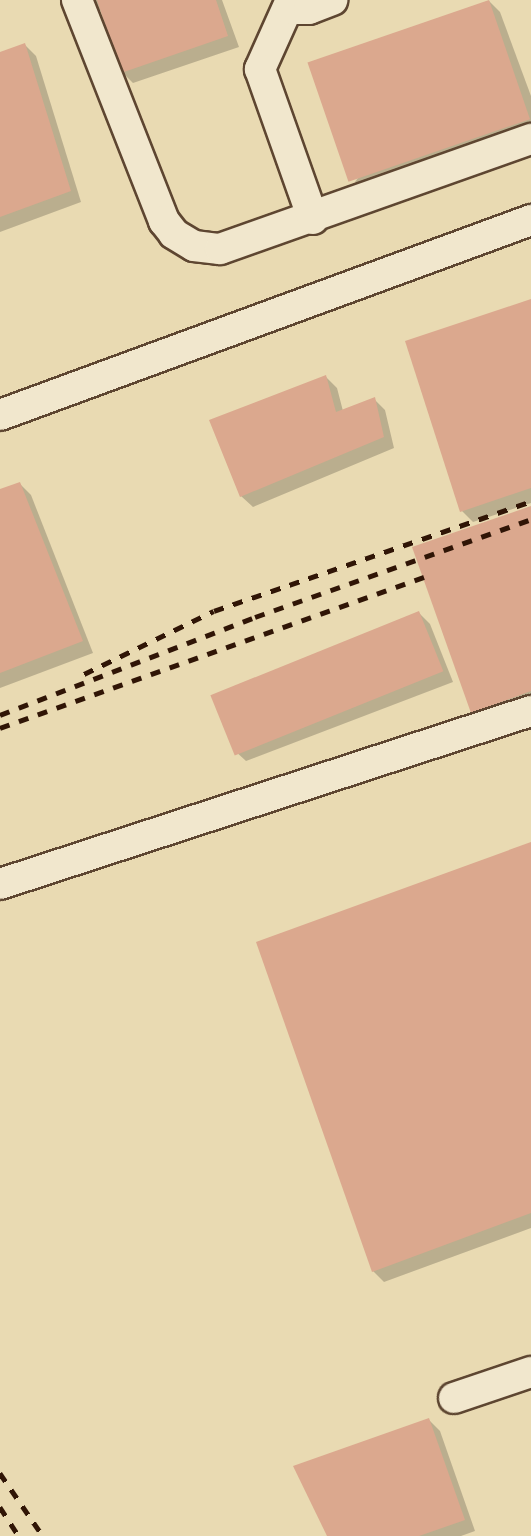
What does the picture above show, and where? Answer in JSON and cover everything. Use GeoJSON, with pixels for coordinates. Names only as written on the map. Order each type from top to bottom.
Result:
{"type":"FeatureCollection","features":[{"type":"Feature","properties":{"kind":"lane"},"geometry":{"type":"LineString","coordinates":[[77,0],[164,221],[174,234],[195,246],[220,249],[313,219],[531,139]]}},
{"type":"Feature","properties":{"kind":"lane"},"geometry":{"type":"LineString","coordinates":[[313,219],[260,69],[290,4],[309,9],[332,0]]}},
{"type":"Feature","properties":{"kind":"lane"},"geometry":{"type":"LineString","coordinates":[[0,415],[531,220]]}},
{"type":"Feature","properties":{"kind":"lane"},"geometry":{"type":"LineString","coordinates":[[0,884],[531,711]]}},
{"type":"Feature","properties":{"kind":"lane"},"geometry":{"type":"LineString","coordinates":[[454,1398],[531,1372]]}},
{"type":"Feature","properties":{"kind":"building"},"geometry":{"type":"Polygon","coordinates":[[[97,0],[216,0],[228,36],[121,73],[97,0]]]}},
{"type":"Feature","properties":{"kind":"building"},"geometry":{"type":"Polygon","coordinates":[[[489,0],[530,119],[348,182],[307,63],[489,0]]]}},
{"type":"Feature","properties":{"kind":"building"},"geometry":{"type":"Polygon","coordinates":[[[25,43],[71,191],[0,217],[0,52],[25,43]]]}},
{"type":"Feature","properties":{"kind":"building"},"geometry":{"type":"Polygon","coordinates":[[[531,299],[531,488],[460,512],[405,341],[531,299]]]}},
{"type":"Feature","properties":{"kind":"building"},"geometry":{"type":"Polygon","coordinates":[[[326,375],[336,412],[375,397],[384,437],[240,497],[209,420],[326,375]]]}},
{"type":"Feature","properties":{"kind":"building"},"geometry":{"type":"Polygon","coordinates":[[[20,482],[83,641],[0,673],[0,489],[20,482]]]}},
{"type":"Feature","properties":{"kind":"building"},"geometry":{"type":"Polygon","coordinates":[[[531,506],[531,691],[471,713],[412,547],[531,506]]]}},
{"type":"Feature","properties":{"kind":"building"},"geometry":{"type":"Polygon","coordinates":[[[419,611],[443,671],[235,756],[210,695],[419,611]]]}},
{"type":"Feature","properties":{"kind":"building"},"geometry":{"type":"Polygon","coordinates":[[[531,842],[531,1213],[372,1272],[256,942],[531,842]]]}},
{"type":"Feature","properties":{"kind":"building"},"geometry":{"type":"Polygon","coordinates":[[[429,1418],[465,1520],[419,1536],[327,1536],[293,1466],[429,1418]]]}},
{"type":"Feature","properties":{"kind":"railway"},"geometry":{"type":"LineString","coordinates":[[84,674],[214,611],[531,501]]}},
{"type":"Feature","properties":{"kind":"railway"},"geometry":{"type":"LineString","coordinates":[[0,715],[255,617],[531,519]]}},
{"type":"Feature","properties":{"kind":"railway"},"geometry":{"type":"LineString","coordinates":[[0,728],[425,577]]}},
{"type":"Feature","properties":{"kind":"railway"},"geometry":{"type":"LineString","coordinates":[[0,1473],[43,1536]]}},
{"type":"Feature","properties":{"kind":"railway"},"geometry":{"type":"LineString","coordinates":[[0,1507],[19,1536]]}}]}
